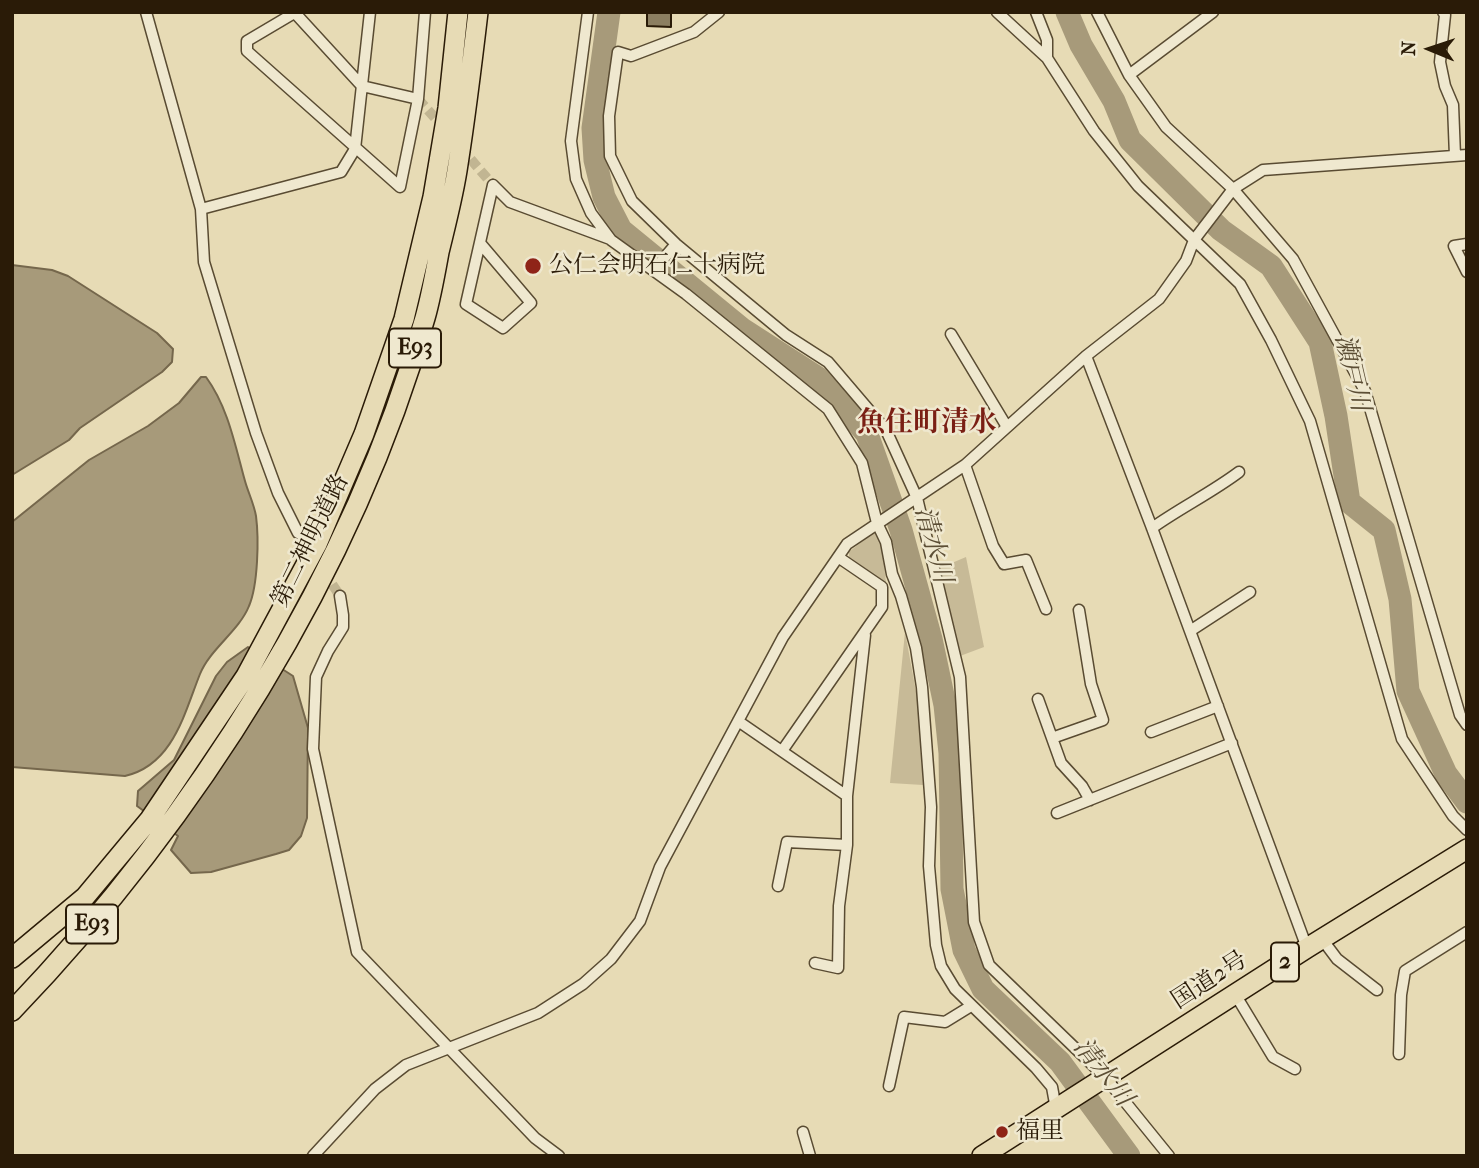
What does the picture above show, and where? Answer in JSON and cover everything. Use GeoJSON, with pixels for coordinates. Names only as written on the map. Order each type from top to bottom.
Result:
{"type":"FeatureCollection","features":[{"type":"Feature","properties":{"kind":"highway","name":"第二神明道路"},"geometry":{"type":"LineString","coordinates":[[270,655],[364,434],[404,319],[433,197],[448,108],[458,12]]}},
{"type":"Feature","properties":{"kind":"highway","name":"第二神明道路"},"geometry":{"type":"LineString","coordinates":[[12,1011],[64,957],[157,825],[330,562],[377,461],[425,317],[458,166],[478,12]]}},
{"type":"Feature","properties":{"kind":"highway","name":"第二神明道路"},"geometry":{"type":"LineString","coordinates":[[12,958],[85,897],[157,825]]}},
{"type":"Feature","properties":{"kind":"highway","name":"国道2号"},"geometry":{"type":"LineString","coordinates":[[982,1156],[1314,943],[1467,849]]}},
{"type":"Feature","properties":{"kind":"street"},"geometry":{"type":"LineString","coordinates":[[146,12],[201,209],[204,262],[230,353],[274,481],[298,533]]}},
{"type":"Feature","properties":{"kind":"street"},"geometry":{"type":"LineString","coordinates":[[201,209],[341,172],[355,149],[370,12]]}},
{"type":"Feature","properties":{"kind":"street"},"geometry":{"type":"LineString","coordinates":[[418,99],[362,86],[296,13],[247,41],[247,51],[400,187],[418,99],[425,12]]}},
{"type":"Feature","properties":{"kind":"street"},"geometry":{"type":"LineString","coordinates":[[588,12],[571,141],[576,179],[591,213],[611,240]]}},
{"type":"Feature","properties":{"kind":"street"},"geometry":{"type":"LineString","coordinates":[[719,12],[694,32],[631,56],[618,52],[609,116],[610,156],[632,201],[676,244],[786,335],[828,362],[886,430],[917,498],[960,677],[974,922],[989,965],[1105,1077],[1169,1156]]}},
{"type":"Feature","properties":{"kind":"street"},"geometry":{"type":"LineString","coordinates":[[997,12],[1047,58],[1101,140],[1138,186],[1197,237],[1240,285],[1271,340],[1310,421],[1402,739],[1454,816],[1467,830]]}},
{"type":"Feature","properties":{"kind":"street"},"geometry":{"type":"LineString","coordinates":[[1036,12],[1046,40],[1047,58]]}},
{"type":"Feature","properties":{"kind":"street"},"geometry":{"type":"LineString","coordinates":[[1097,12],[1129,75],[1166,127],[1232,192],[1293,259],[1366,391],[1460,715],[1467,725]]}},
{"type":"Feature","properties":{"kind":"street"},"geometry":{"type":"LineString","coordinates":[[1129,75],[1213,12]]}},
{"type":"Feature","properties":{"kind":"street"},"geometry":{"type":"LineString","coordinates":[[313,1156],[375,1090],[406,1065],[538,1013],[583,984],[611,959],[640,921],[660,867],[783,637],[847,544],[965,464],[1086,356],[1159,299],[1186,261],[1197,237],[1232,192],[1263,170],[1461,155],[1453,105],[1445,86],[1440,62],[1445,15],[1443,12]]}},
{"type":"Feature","properties":{"kind":"street"},"geometry":{"type":"LineString","coordinates":[[480,243],[531,303],[503,328],[466,304],[493,185],[510,202],[611,240],[654,270],[828,409],[862,463],[877,523],[886,541],[892,574],[916,648],[922,687],[931,807],[929,866],[936,945],[942,966],[955,989],[1052,1087],[1056,1109]]}},
{"type":"Feature","properties":{"kind":"street"},"geometry":{"type":"LineString","coordinates":[[654,270],[676,244]]}},
{"type":"Feature","properties":{"kind":"street"},"geometry":{"type":"LineString","coordinates":[[1467,244],[1454,246],[1467,272]]}},
{"type":"Feature","properties":{"kind":"street"},"geometry":{"type":"LineString","coordinates":[[951,334],[1007,427]]}},
{"type":"Feature","properties":{"kind":"street"},"geometry":{"type":"LineString","coordinates":[[1086,356],[1232,743],[1314,943],[1377,990]]}},
{"type":"Feature","properties":{"kind":"street"},"geometry":{"type":"LineString","coordinates":[[965,464],[993,546],[1004,564],[1026,559],[1046,609]]}},
{"type":"Feature","properties":{"kind":"street"},"geometry":{"type":"LineString","coordinates":[[1152,527],[1239,472]]}},
{"type":"Feature","properties":{"kind":"street"},"geometry":{"type":"LineString","coordinates":[[782,751],[882,607],[882,587],[838,557]]}},
{"type":"Feature","properties":{"kind":"street"},"geometry":{"type":"LineString","coordinates":[[1190,631],[1250,592]]}},
{"type":"Feature","properties":{"kind":"street"},"geometry":{"type":"LineString","coordinates":[[340,596],[343,627],[316,677],[313,749],[357,952],[535,1138],[559,1156]]}},
{"type":"Feature","properties":{"kind":"street"},"geometry":{"type":"LineString","coordinates":[[1052,738],[1103,720],[1091,684],[1079,610]]}},
{"type":"Feature","properties":{"kind":"street"},"geometry":{"type":"LineString","coordinates":[[815,963],[838,968],[839,906],[847,845],[847,796],[864,635]]}},
{"type":"Feature","properties":{"kind":"street"},"geometry":{"type":"LineString","coordinates":[[1038,699],[1061,763],[1082,786],[1090,800]]}},
{"type":"Feature","properties":{"kind":"street"},"geometry":{"type":"LineString","coordinates":[[1151,732],[1218,706]]}},
{"type":"Feature","properties":{"kind":"street"},"geometry":{"type":"LineString","coordinates":[[738,721],[847,796]]}},
{"type":"Feature","properties":{"kind":"street"},"geometry":{"type":"LineString","coordinates":[[1057,813],[1232,743]]}},
{"type":"Feature","properties":{"kind":"street"},"geometry":{"type":"LineString","coordinates":[[778,886],[786,842],[847,845]]}},
{"type":"Feature","properties":{"kind":"street"},"geometry":{"type":"LineString","coordinates":[[1399,1054],[1401,995],[1405,971],[1467,932]]}},
{"type":"Feature","properties":{"kind":"street"},"geometry":{"type":"LineString","coordinates":[[1235,994],[1273,1057],[1295,1069]]}},
{"type":"Feature","properties":{"kind":"street"},"geometry":{"type":"LineString","coordinates":[[889,1086],[904,1017],[945,1022],[971,1006]]}},
{"type":"Feature","properties":{"kind":"street"},"geometry":{"type":"LineString","coordinates":[[803,1132],[810,1156]]}},
{"type":"Feature","properties":{"kind":"shaded area"},"geometry":{"type":"Polygon","coordinates":[[[12,265],[52,270],[68,276],[157,333],[173,349],[172,362],[162,372],[80,428],[69,440],[12,475],[12,265]]]}},
{"type":"Feature","properties":{"kind":"shaded area"},"geometry":{"type":"Polygon","coordinates":[[[201,377],[206,377],[220,401],[255,512],[257,562],[249,606],[239,624],[205,665],[182,721],[166,749],[155,761],[125,776],[12,767],[12,522],[89,460],[148,426],[179,403],[201,377]]]}},
{"type":"Feature","properties":{"kind":"shaded area"},"geometry":{"type":"Polygon","coordinates":[[[876,530],[882,545],[886,583],[849,557],[849,552],[876,530]]]}},
{"type":"Feature","properties":{"kind":"shaded area"},"geometry":{"type":"Polygon","coordinates":[[[966,557],[984,647],[960,656],[940,568],[966,557]]]}},
{"type":"Feature","properties":{"kind":"shaded area"},"geometry":{"type":"Polygon","coordinates":[[[905,632],[917,697],[923,785],[890,783],[905,632]]]}},
{"type":"Feature","properties":{"kind":"shaded area"},"geometry":{"type":"Polygon","coordinates":[[[248,647],[293,676],[308,728],[307,818],[301,836],[289,850],[211,872],[191,873],[171,850],[178,836],[137,806],[138,791],[174,760],[216,676],[227,662],[248,647]]]}},
{"type":"Feature","properties":{"kind":"building"},"geometry":{"type":"Polygon","coordinates":[[[647,12],[671,12],[671,27],[647,26],[647,12]]]}},
{"type":"Feature","properties":{"kind":"waterway","name":"清水川"},"geometry":{"type":"LineString","coordinates":[[609,12],[593,128],[595,160],[604,197],[621,230],[742,329],[818,378],[867,434],[901,530],[931,639],[945,705],[950,753],[952,889],[964,950],[983,989],[1060,1062],[1129,1156]]}},
{"type":"Feature","properties":{"kind":"waterway","name":"瀬戸川"},"geometry":{"type":"LineString","coordinates":[[1067,12],[1081,45],[1114,101],[1130,140],[1221,230],[1271,266],[1320,342],[1336,416],[1349,502],[1384,530],[1400,599],[1408,691],[1446,774],[1467,802]]}},
{"type":"Feature","properties":{"kind":"tunnel"},"geometry":{"type":"LineString","coordinates":[[418,99],[444,128]]}},
{"type":"Feature","properties":{"kind":"tunnel"},"geometry":{"type":"LineString","coordinates":[[461,148],[493,185]]}},
{"type":"Feature","properties":{"kind":"tunnel"},"geometry":{"type":"LineString","coordinates":[[298,533],[313,556]]}},
{"type":"Feature","properties":{"kind":"tunnel"},"geometry":{"type":"LineString","coordinates":[[324,572],[340,596]]}},
{"type":"Feature","properties":{"kind":"place","name":"公仁会明石仁十病院"},"geometry":{"type":"Point","coordinates":[533,266]}},
{"type":"Feature","properties":{"kind":"place","name":"福里"},"geometry":{"type":"Point","coordinates":[1002,1132]}},
{"type":"Feature","properties":{"kind":"district","name":"魚住町清水"},"geometry":{"type":"Point","coordinates":[927,424]}}]}
